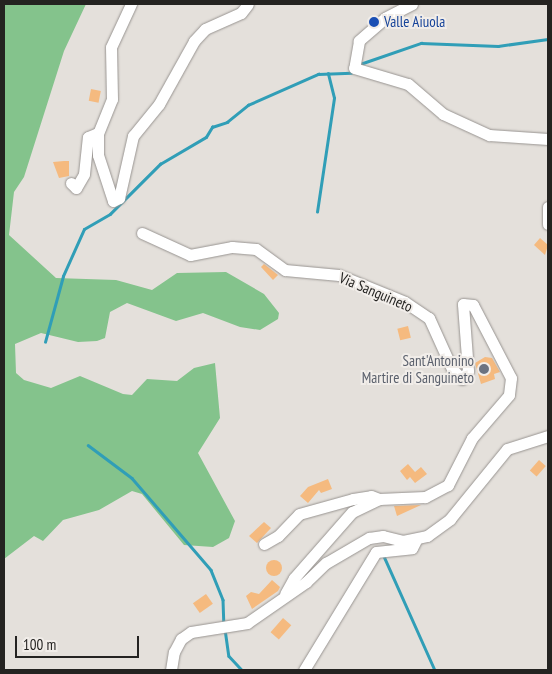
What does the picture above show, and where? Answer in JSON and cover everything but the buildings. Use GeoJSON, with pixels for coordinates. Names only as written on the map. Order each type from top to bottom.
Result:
{"type":"FeatureCollection","features":[{"type":"Feature","properties":{"kind":"street"},"geometry":{"type":"LineString","coordinates":[[131,4],[110,47],[112,99],[98,133],[98,155],[109,198],[115,201],[120,196],[127,150],[133,136],[159,104],[194,41],[205,29],[240,13],[248,4]]}},
{"type":"Feature","properties":{"kind":"street"},"geometry":{"type":"LineString","coordinates":[[412,4],[372,28],[359,41],[353,59],[354,68],[408,84],[443,114],[488,134],[548,139]]}},
{"type":"Feature","properties":{"kind":"street"},"geometry":{"type":"LineString","coordinates":[[71,183],[76,188],[84,174],[88,137],[98,133]]}},
{"type":"Feature","properties":{"kind":"street"},"geometry":{"type":"LineString","coordinates":[[548,207],[548,224]]}},
{"type":"Feature","properties":{"kind":"street","name":"Via Sanguineto"},"geometry":{"type":"LineString","coordinates":[[142,233],[190,255],[232,247],[256,249],[285,270],[339,275],[405,302],[429,318],[452,370],[462,379],[468,371],[463,304],[474,305],[511,378],[509,396],[472,438],[448,486],[425,497],[379,499],[371,496],[299,514],[278,536],[264,544]]}},
{"type":"Feature","properties":{"kind":"street"},"geometry":{"type":"LineString","coordinates":[[304,670],[376,552],[412,548],[416,540],[450,519],[507,450],[544,437],[548,428]]}},
{"type":"Feature","properties":{"kind":"street","name":"Via Sanguineto"},"geometry":{"type":"LineString","coordinates":[[285,594],[287,587],[332,532],[352,512],[379,499]]}},
{"type":"Feature","properties":{"kind":"street"},"geometry":{"type":"LineString","coordinates":[[171,670],[181,639],[206,627],[234,628],[247,623],[285,594],[306,582],[326,563],[369,538],[416,540]]}},
{"type":"Feature","properties":{"kind":"green space"},"geometry":{"type":"Polygon","coordinates":[[[4,4],[86,4],[64,51],[24,177],[14,192],[9,235],[56,278],[116,280],[152,290],[177,273],[226,272],[264,294],[279,313],[278,319],[260,330],[240,327],[203,313],[176,321],[127,303],[110,312],[105,338],[97,341],[78,342],[41,333],[15,344],[16,373],[24,380],[51,388],[80,376],[123,394],[132,395],[147,379],[177,381],[194,368],[215,363],[220,418],[198,453],[235,521],[229,538],[213,547],[184,545],[142,494],[132,491],[99,510],[63,520],[43,541],[34,536],[4,559],[4,4]]]}},
{"type":"Feature","properties":{"kind":"waterway"},"geometry":{"type":"LineString","coordinates":[[360,64],[421,43],[498,46],[548,39]]}},
{"type":"Feature","properties":{"kind":"waterway"},"geometry":{"type":"LineString","coordinates":[[45,342],[63,276],[84,229],[110,214],[160,164],[206,137],[212,127],[227,122],[248,105],[318,74],[351,73]]}},
{"type":"Feature","properties":{"kind":"waterway"},"geometry":{"type":"LineString","coordinates":[[317,212],[334,98],[328,74]]}},
{"type":"Feature","properties":{"kind":"waterway"},"geometry":{"type":"LineString","coordinates":[[88,445],[132,478],[211,570],[223,600],[224,624]]}},
{"type":"Feature","properties":{"kind":"waterway"},"geometry":{"type":"LineString","coordinates":[[383,554],[435,670]]}},
{"type":"Feature","properties":{"kind":"waterway"},"geometry":{"type":"LineString","coordinates":[[225,629],[229,656],[242,670]]}},
{"type":"Feature","properties":{"kind":"place","name":"Valle Aiuola"},"geometry":{"type":"Point","coordinates":[374,22]}},
{"type":"Feature","properties":{"kind":"place","name":"Sant'Antonino Martire di Sanguineto"},"geometry":{"type":"Point","coordinates":[484,369]}}]}
